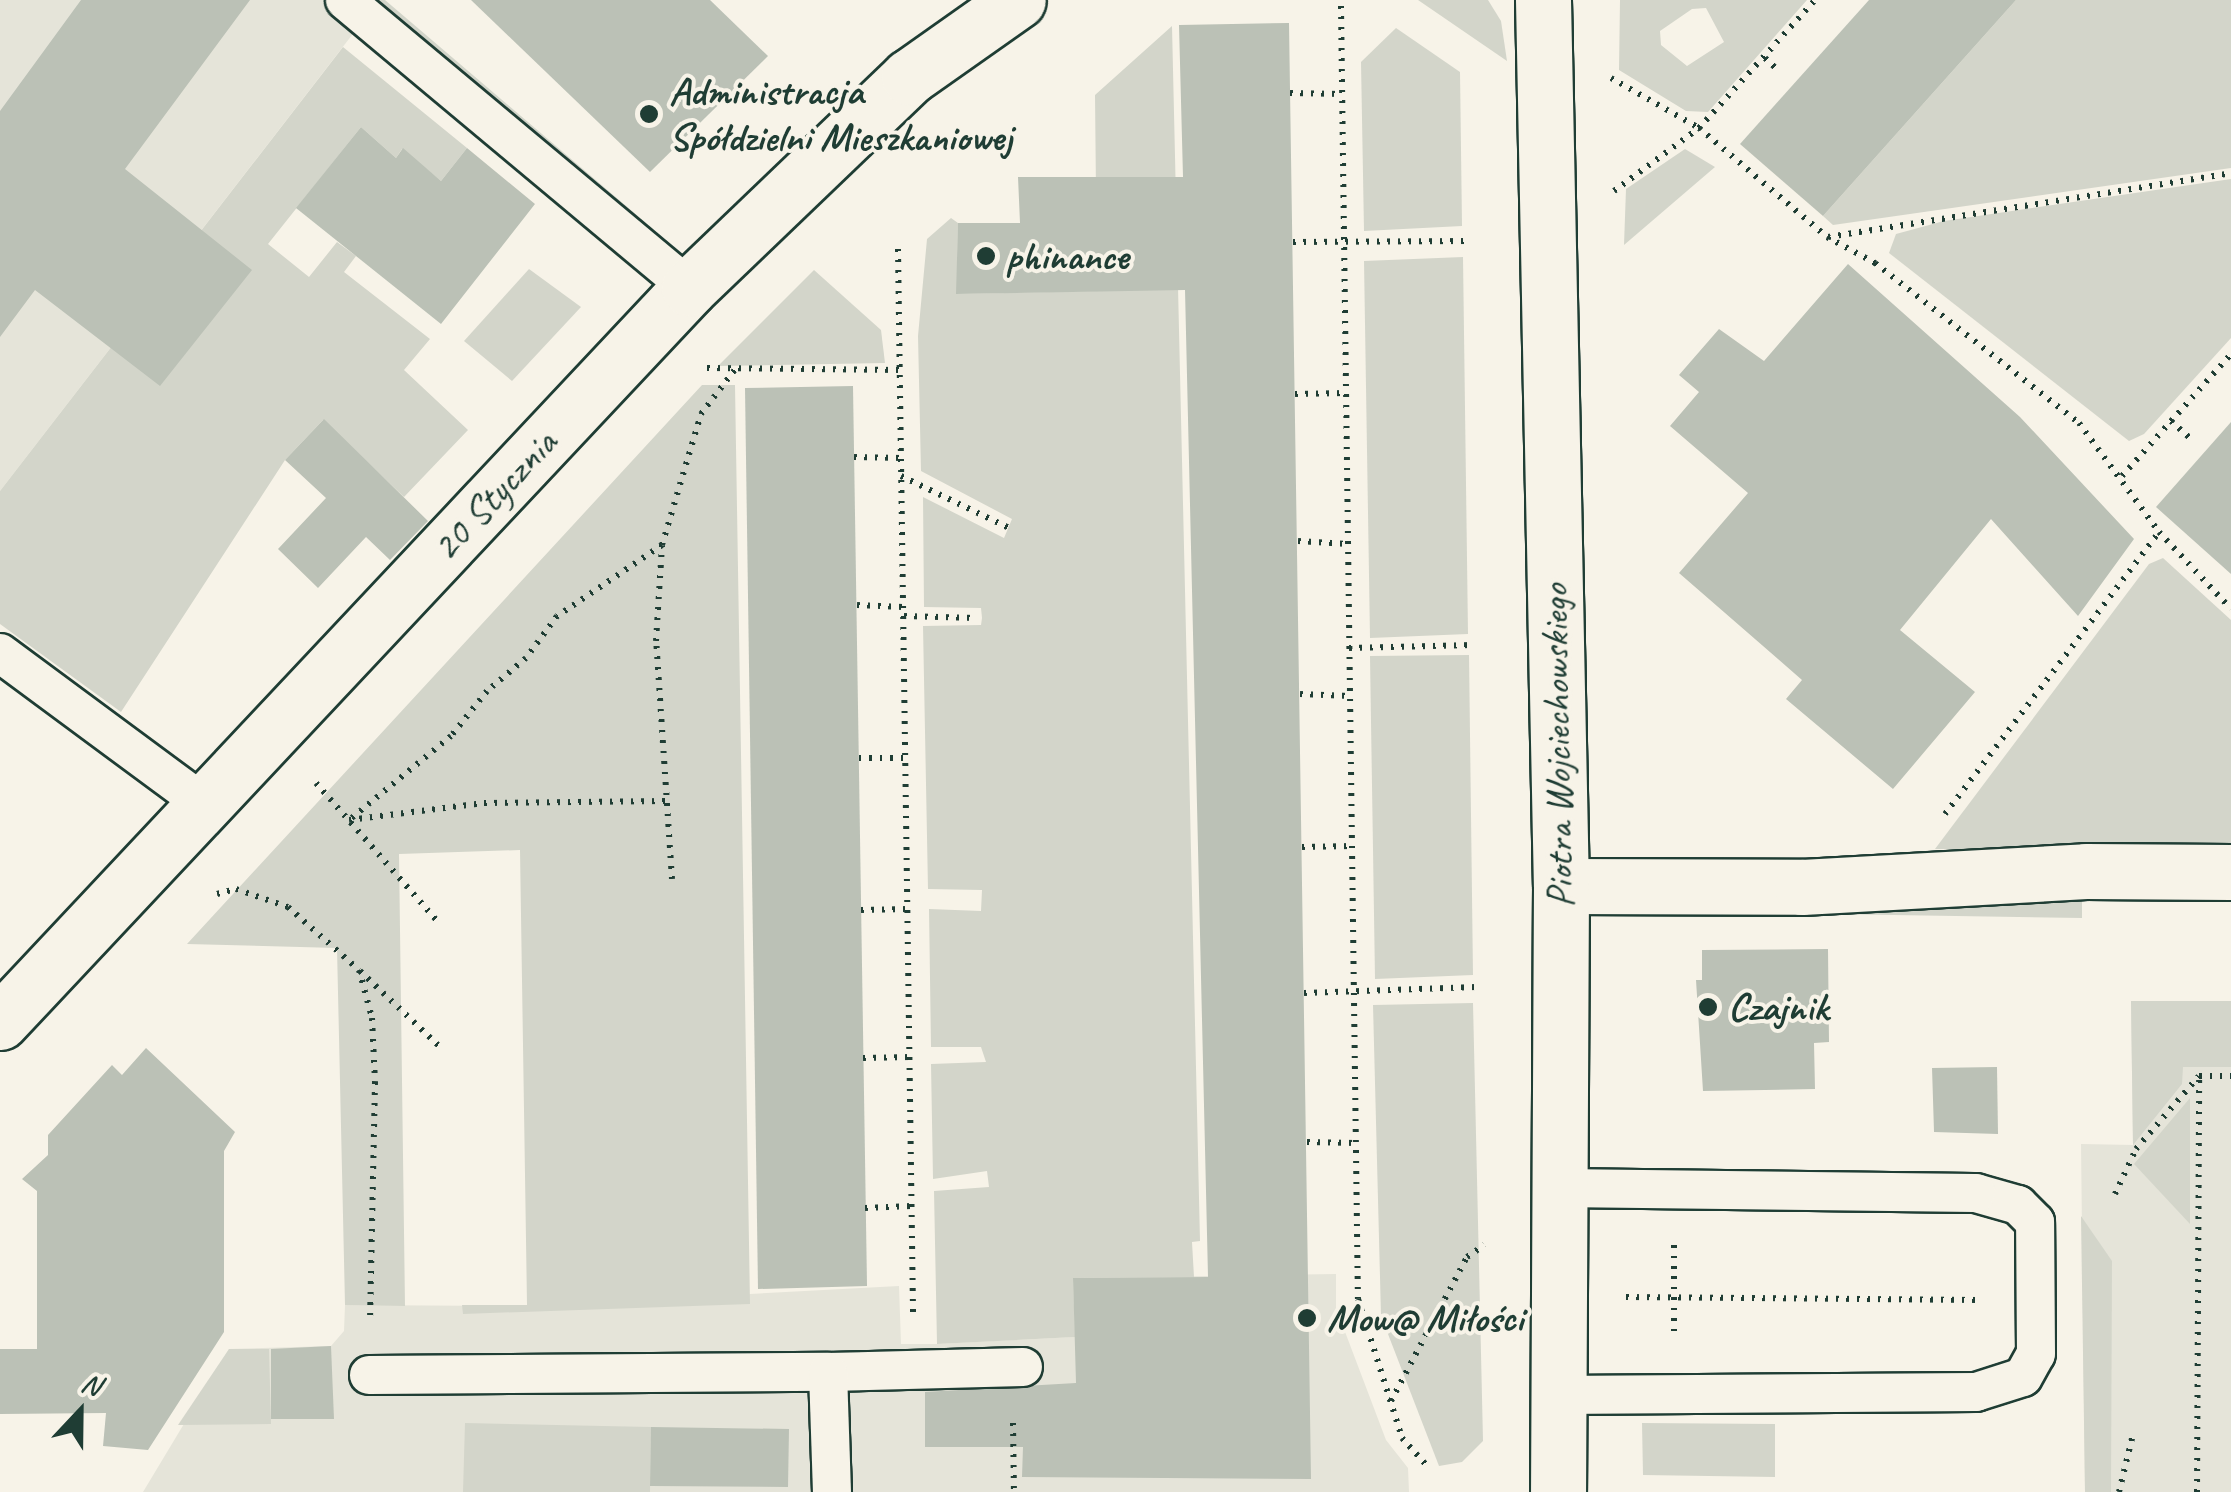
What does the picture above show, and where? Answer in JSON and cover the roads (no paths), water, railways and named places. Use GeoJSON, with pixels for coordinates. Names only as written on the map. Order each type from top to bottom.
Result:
{"type":"FeatureCollection","features":[{"type":"Feature","properties":{"kind":"street","name":"20 Stycznia"},"geometry":{"type":"LineString","coordinates":[[0,1022],[689,288],[909,77],[1018,0]]}},
{"type":"Feature","properties":{"kind":"street","name":"Piotra Wojciechowskiego"},"geometry":{"type":"LineString","coordinates":[[1543,0],[1561,886],[1558,1492]]}},
{"type":"Feature","properties":{"kind":"street"},"geometry":{"type":"LineString","coordinates":[[1561,886],[1802,887],[1896,878],[2231,872]]}},
{"type":"Feature","properties":{"kind":"lane"},"geometry":{"type":"LineString","coordinates":[[345,0],[689,288]]}},
{"type":"Feature","properties":{"kind":"lane"},"geometry":{"type":"LineString","coordinates":[[0,653],[204,804]]}},
{"type":"Feature","properties":{"kind":"lane"},"geometry":{"type":"LineString","coordinates":[[1557,1395],[1976,1392],[2023,1377],[2036,1354],[2035,1222],[2018,1205],[1976,1193],[1558,1188]]}},
{"type":"Feature","properties":{"kind":"lane"},"geometry":{"type":"LineString","coordinates":[[369,1374],[1023,1367]]}},
{"type":"Feature","properties":{"kind":"lane"},"geometry":{"type":"LineString","coordinates":[[828,1372],[832,1492]]}},
{"type":"Feature","properties":{"kind":"place","name":"Administracja Spółdzielni Mieszkaniowej"},"geometry":{"type":"Point","coordinates":[649,114]}},
{"type":"Feature","properties":{"kind":"place","name":"phinance"},"geometry":{"type":"Point","coordinates":[986,256]}},
{"type":"Feature","properties":{"kind":"place","name":"Czajnik"},"geometry":{"type":"Point","coordinates":[1708,1007]}},
{"type":"Feature","properties":{"kind":"place","name":"Mow@ Miłości"},"geometry":{"type":"Point","coordinates":[1307,1318]}}]}
